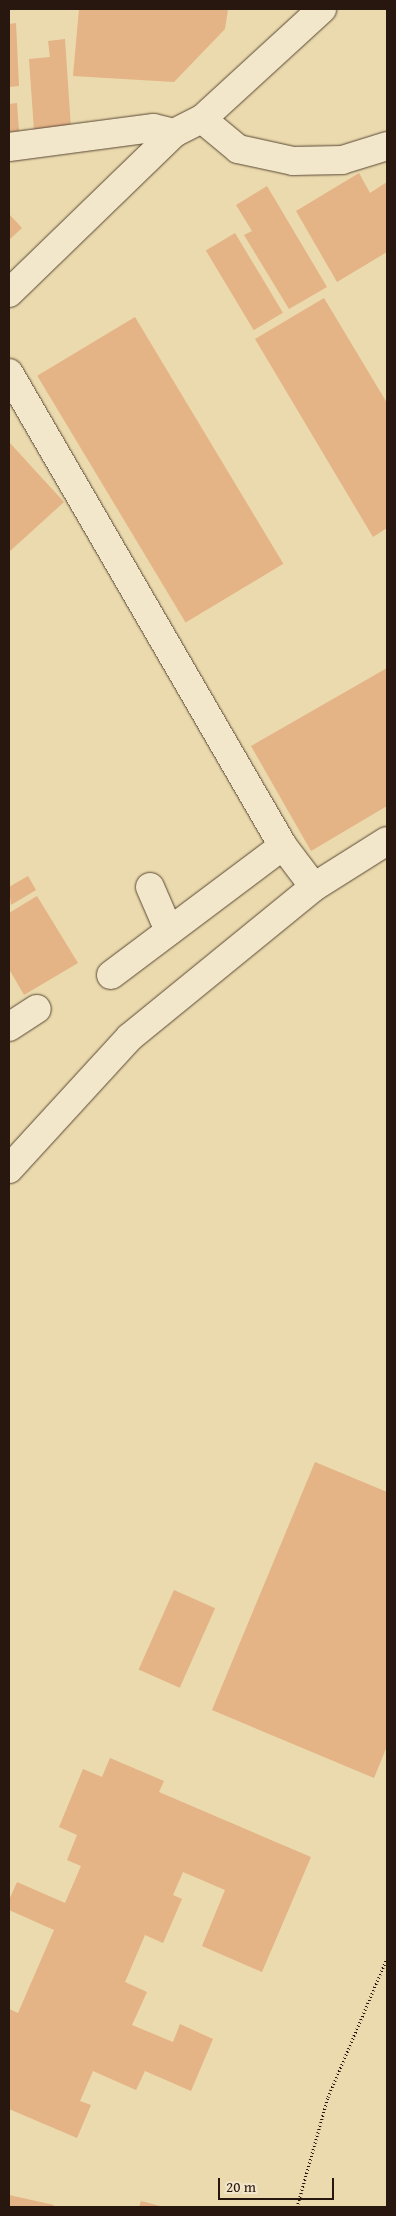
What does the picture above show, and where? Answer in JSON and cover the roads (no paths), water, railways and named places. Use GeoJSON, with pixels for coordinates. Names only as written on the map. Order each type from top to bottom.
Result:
{"type":"FeatureCollection","features":[{"type":"Feature","properties":{"kind":"street"},"geometry":{"type":"LineString","coordinates":[[9,293],[174,133],[202,118],[322,9]]}},
{"type":"Feature","properties":{"kind":"street"},"geometry":{"type":"LineString","coordinates":[[202,118],[238,149],[293,161],[342,160],[387,146]]}},
{"type":"Feature","properties":{"kind":"street"},"geometry":{"type":"LineString","coordinates":[[9,147],[154,128],[174,133]]}},
{"type":"Feature","properties":{"kind":"street"},"geometry":{"type":"LineString","coordinates":[[9,373],[283,846],[314,886]]}},
{"type":"Feature","properties":{"kind":"street"},"geometry":{"type":"LineString","coordinates":[[9,1169],[130,1037],[314,886],[387,842]]}},
{"type":"Feature","properties":{"kind":"street"},"geometry":{"type":"LineString","coordinates":[[111,976],[283,846]]}},
{"type":"Feature","properties":{"kind":"street"},"geometry":{"type":"LineString","coordinates":[[150,887],[169,931]]}},
{"type":"Feature","properties":{"kind":"street"},"geometry":{"type":"LineString","coordinates":[[9,1026],[37,1009]]}}]}
